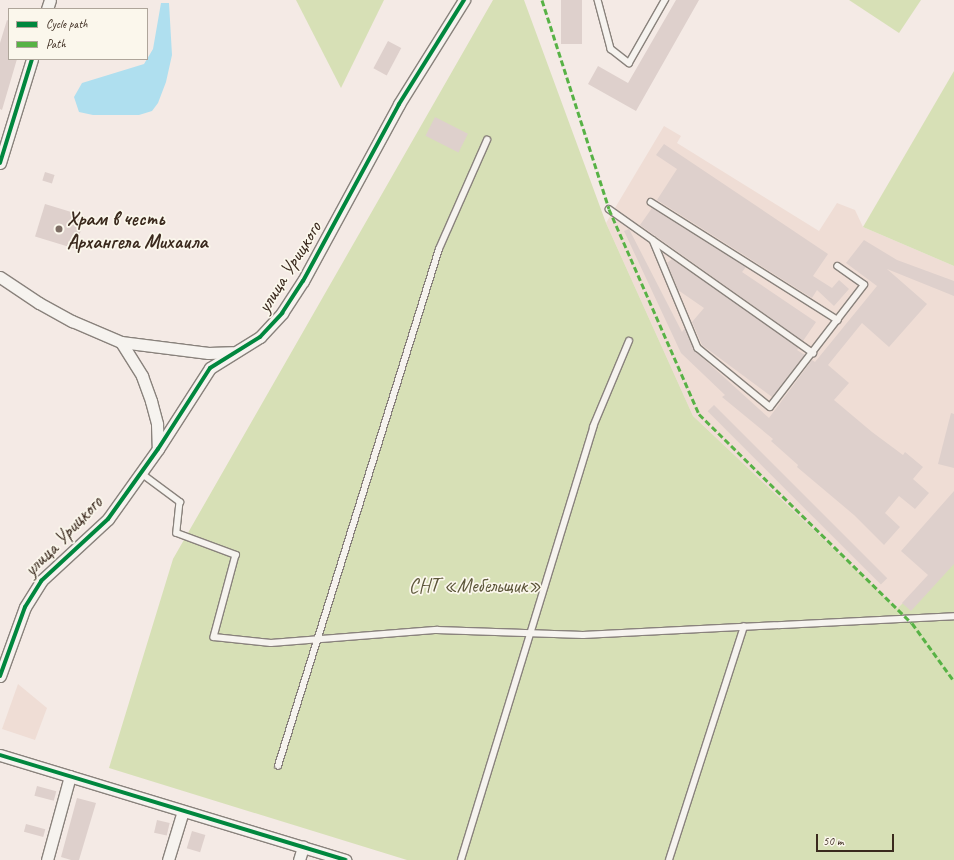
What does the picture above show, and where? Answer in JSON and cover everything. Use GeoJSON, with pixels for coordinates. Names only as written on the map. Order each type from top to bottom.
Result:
{"type":"FeatureCollection","features":[{"type":"Feature","properties":{"kind":"street","name":"улица Урицкого"},"geometry":{"type":"LineString","coordinates":[[0,676],[25,607],[41,581],[108,519],[158,450],[210,368],[232,352],[260,337],[282,313],[303,281],[399,104],[464,0]]}},
{"type":"Feature","properties":{"kind":"street"},"geometry":{"type":"LineString","coordinates":[[0,162],[32,60]]}},
{"type":"Feature","properties":{"kind":"street"},"geometry":{"type":"LineString","coordinates":[[0,277],[39,303],[72,321],[121,342],[208,353],[232,352]]}},
{"type":"Feature","properties":{"kind":"street"},"geometry":{"type":"LineString","coordinates":[[121,342],[142,376],[151,401],[157,424],[158,450]]}},
{"type":"Feature","properties":{"kind":"street"},"geometry":{"type":"LineString","coordinates":[[0,755],[345,860]]}},
{"type":"Feature","properties":{"kind":"street"},"geometry":{"type":"LineString","coordinates":[[47,860],[70,776]]}},
{"type":"Feature","properties":{"kind":"street"},"geometry":{"type":"LineString","coordinates":[[168,860],[183,811]]}},
{"type":"Feature","properties":{"kind":"street"},"geometry":{"type":"LineString","coordinates":[[299,860],[303,847]]}},
{"type":"Feature","properties":{"kind":"lane"},"geometry":{"type":"LineString","coordinates":[[598,0],[611,49],[629,63],[665,0]]}},
{"type":"Feature","properties":{"kind":"lane"},"geometry":{"type":"LineString","coordinates":[[278,766],[439,249],[487,140]]}},
{"type":"Feature","properties":{"kind":"lane"},"geometry":{"type":"LineString","coordinates":[[651,202],[838,320]]}},
{"type":"Feature","properties":{"kind":"lane"},"geometry":{"type":"LineString","coordinates":[[609,209],[813,353]]}},
{"type":"Feature","properties":{"kind":"lane"},"geometry":{"type":"LineString","coordinates":[[653,240],[698,348],[770,407],[864,285],[838,267]]}},
{"type":"Feature","properties":{"kind":"lane"},"geometry":{"type":"LineString","coordinates":[[461,860],[593,427],[629,341]]}},
{"type":"Feature","properties":{"kind":"lane"},"geometry":{"type":"LineString","coordinates":[[141,473],[180,502],[177,533],[236,555],[214,637],[271,643],[437,630],[583,635],[954,616]]}},
{"type":"Feature","properties":{"kind":"lane"},"geometry":{"type":"LineString","coordinates":[[669,860],[744,627]]}},
{"type":"Feature","properties":{"kind":"shaded area"},"geometry":{"type":"Polygon","coordinates":[[[664,126],[681,136],[677,143],[819,231],[837,203],[855,210],[863,227],[954,266],[954,552],[897,610],[693,416],[606,223],[664,126]]]}},
{"type":"Feature","properties":{"kind":"shaded area"},"geometry":{"type":"Polygon","coordinates":[[[18,684],[47,708],[35,740],[2,729],[18,684]]]}},
{"type":"Feature","properties":{"kind":"green space"},"geometry":{"type":"Polygon","coordinates":[[[296,0],[384,0],[341,88],[296,0]]]}},
{"type":"Feature","properties":{"kind":"green space","name":"СНТ «Мебельщик»"},"geometry":{"type":"Polygon","coordinates":[[[493,0],[524,0],[606,223],[693,416],[897,609],[954,552],[954,860],[407,860],[109,768],[173,559],[493,0]]]}},
{"type":"Feature","properties":{"kind":"green space"},"geometry":{"type":"Polygon","coordinates":[[[849,0],[921,0],[899,33],[849,0]]]}},
{"type":"Feature","properties":{"kind":"green space"},"geometry":{"type":"Polygon","coordinates":[[[954,71],[954,266],[863,227],[954,71]]]}},
{"type":"Feature","properties":{"kind":"water"},"geometry":{"type":"Polygon","coordinates":[[[161,3],[169,3],[172,55],[166,82],[158,103],[152,111],[139,115],[93,115],[79,112],[74,97],[82,83],[144,64],[148,60],[153,49],[161,3]]]}},
{"type":"Feature","properties":{"kind":"building"},"geometry":{"type":"Polygon","coordinates":[[[561,0],[582,0],[582,44],[561,44],[561,0]]]}},
{"type":"Feature","properties":{"kind":"building"},"geometry":{"type":"Polygon","coordinates":[[[676,0],[699,0],[636,111],[588,84],[598,66],[628,83],[676,0]]]}},
{"type":"Feature","properties":{"kind":"building"},"geometry":{"type":"Polygon","coordinates":[[[7,20],[8,60],[17,60],[2,110],[0,109],[0,43],[7,20]]]}},
{"type":"Feature","properties":{"kind":"building"},"geometry":{"type":"Polygon","coordinates":[[[388,41],[401,48],[387,75],[373,68],[388,41]]]}},
{"type":"Feature","properties":{"kind":"building"},"geometry":{"type":"Polygon","coordinates":[[[435,117],[468,134],[458,153],[425,136],[435,117]]]}},
{"type":"Feature","properties":{"kind":"building"},"geometry":{"type":"Polygon","coordinates":[[[664,144],[828,254],[813,276],[832,288],[839,280],[849,289],[834,306],[817,290],[812,298],[657,200],[677,169],[656,155],[664,144]]]}},
{"type":"Feature","properties":{"kind":"building"},"geometry":{"type":"Polygon","coordinates":[[[45,172],[55,175],[52,184],[42,181],[45,172]]]}},
{"type":"Feature","properties":{"kind":"building","name":"Храм в честь Архангела Михаила"},"geometry":{"type":"Polygon","coordinates":[[[45,204],[85,216],[75,249],[35,237],[45,204]]]}},
{"type":"Feature","properties":{"kind":"building"},"geometry":{"type":"Polygon","coordinates":[[[652,208],[746,267],[742,272],[816,322],[803,341],[640,225],[652,208]]]}},
{"type":"Feature","properties":{"kind":"building"},"geometry":{"type":"Polygon","coordinates":[[[629,229],[682,332],[685,328],[694,350],[769,418],[812,360],[815,362],[877,286],[846,263],[864,240],[897,260],[954,281],[954,296],[887,269],[927,304],[889,347],[862,323],[828,365],[849,383],[834,400],[872,432],[903,455],[905,452],[923,467],[913,479],[929,493],[915,509],[899,496],[885,513],[900,527],[884,545],[854,515],[797,467],[798,465],[771,441],[773,439],[722,397],[725,395],[681,353],[624,231],[629,229]]]}},
{"type":"Feature","properties":{"kind":"building"},"geometry":{"type":"Polygon","coordinates":[[[672,259],[799,348],[797,350],[805,355],[772,397],[702,345],[692,322],[704,308],[678,290],[667,263],[672,259]]]}},
{"type":"Feature","properties":{"kind":"building"},"geometry":{"type":"Polygon","coordinates":[[[714,405],[887,578],[881,585],[708,411],[714,405]]]}},
{"type":"Feature","properties":{"kind":"building"},"geometry":{"type":"Polygon","coordinates":[[[951,413],[954,414],[954,468],[938,464],[951,413]]]}},
{"type":"Feature","properties":{"kind":"building"},"geometry":{"type":"Polygon","coordinates":[[[954,491],[954,564],[911,611],[902,603],[928,575],[901,551],[954,491]]]}},
{"type":"Feature","properties":{"kind":"building"},"geometry":{"type":"Polygon","coordinates":[[[37,786],[56,791],[54,801],[34,796],[37,786]]]}},
{"type":"Feature","properties":{"kind":"building"},"geometry":{"type":"Polygon","coordinates":[[[77,798],[96,803],[79,860],[71,860],[61,857],[77,798]]]}},
{"type":"Feature","properties":{"kind":"building"},"geometry":{"type":"Polygon","coordinates":[[[157,820],[170,823],[167,836],[154,833],[157,820]]]}},
{"type":"Feature","properties":{"kind":"building"},"geometry":{"type":"Polygon","coordinates":[[[26,824],[45,829],[43,837],[24,832],[26,824]]]}},
{"type":"Feature","properties":{"kind":"building"},"geometry":{"type":"Polygon","coordinates":[[[192,831],[205,835],[200,852],[187,848],[192,831]]]}},
{"type":"Feature","properties":{"kind":"marked path"},"geometry":{"type":"LineString","coordinates":[[542,0],[609,209],[699,414],[912,623],[954,681]]}},
{"type":"Feature","properties":{"kind":"cycle path"},"geometry":{"type":"LineString","coordinates":[[0,676],[25,607],[41,581],[108,519],[158,449],[210,368],[260,337],[282,313],[303,281],[399,104],[464,0]]}},
{"type":"Feature","properties":{"kind":"cycle path"},"geometry":{"type":"LineString","coordinates":[[0,163],[32,60]]}},
{"type":"Feature","properties":{"kind":"cycle path"},"geometry":{"type":"LineString","coordinates":[[0,755],[345,860]]}},
{"type":"Feature","properties":{"kind":"place","name":"Храм в честь Архангела Михаила"},"geometry":{"type":"Point","coordinates":[59,229]}}]}
